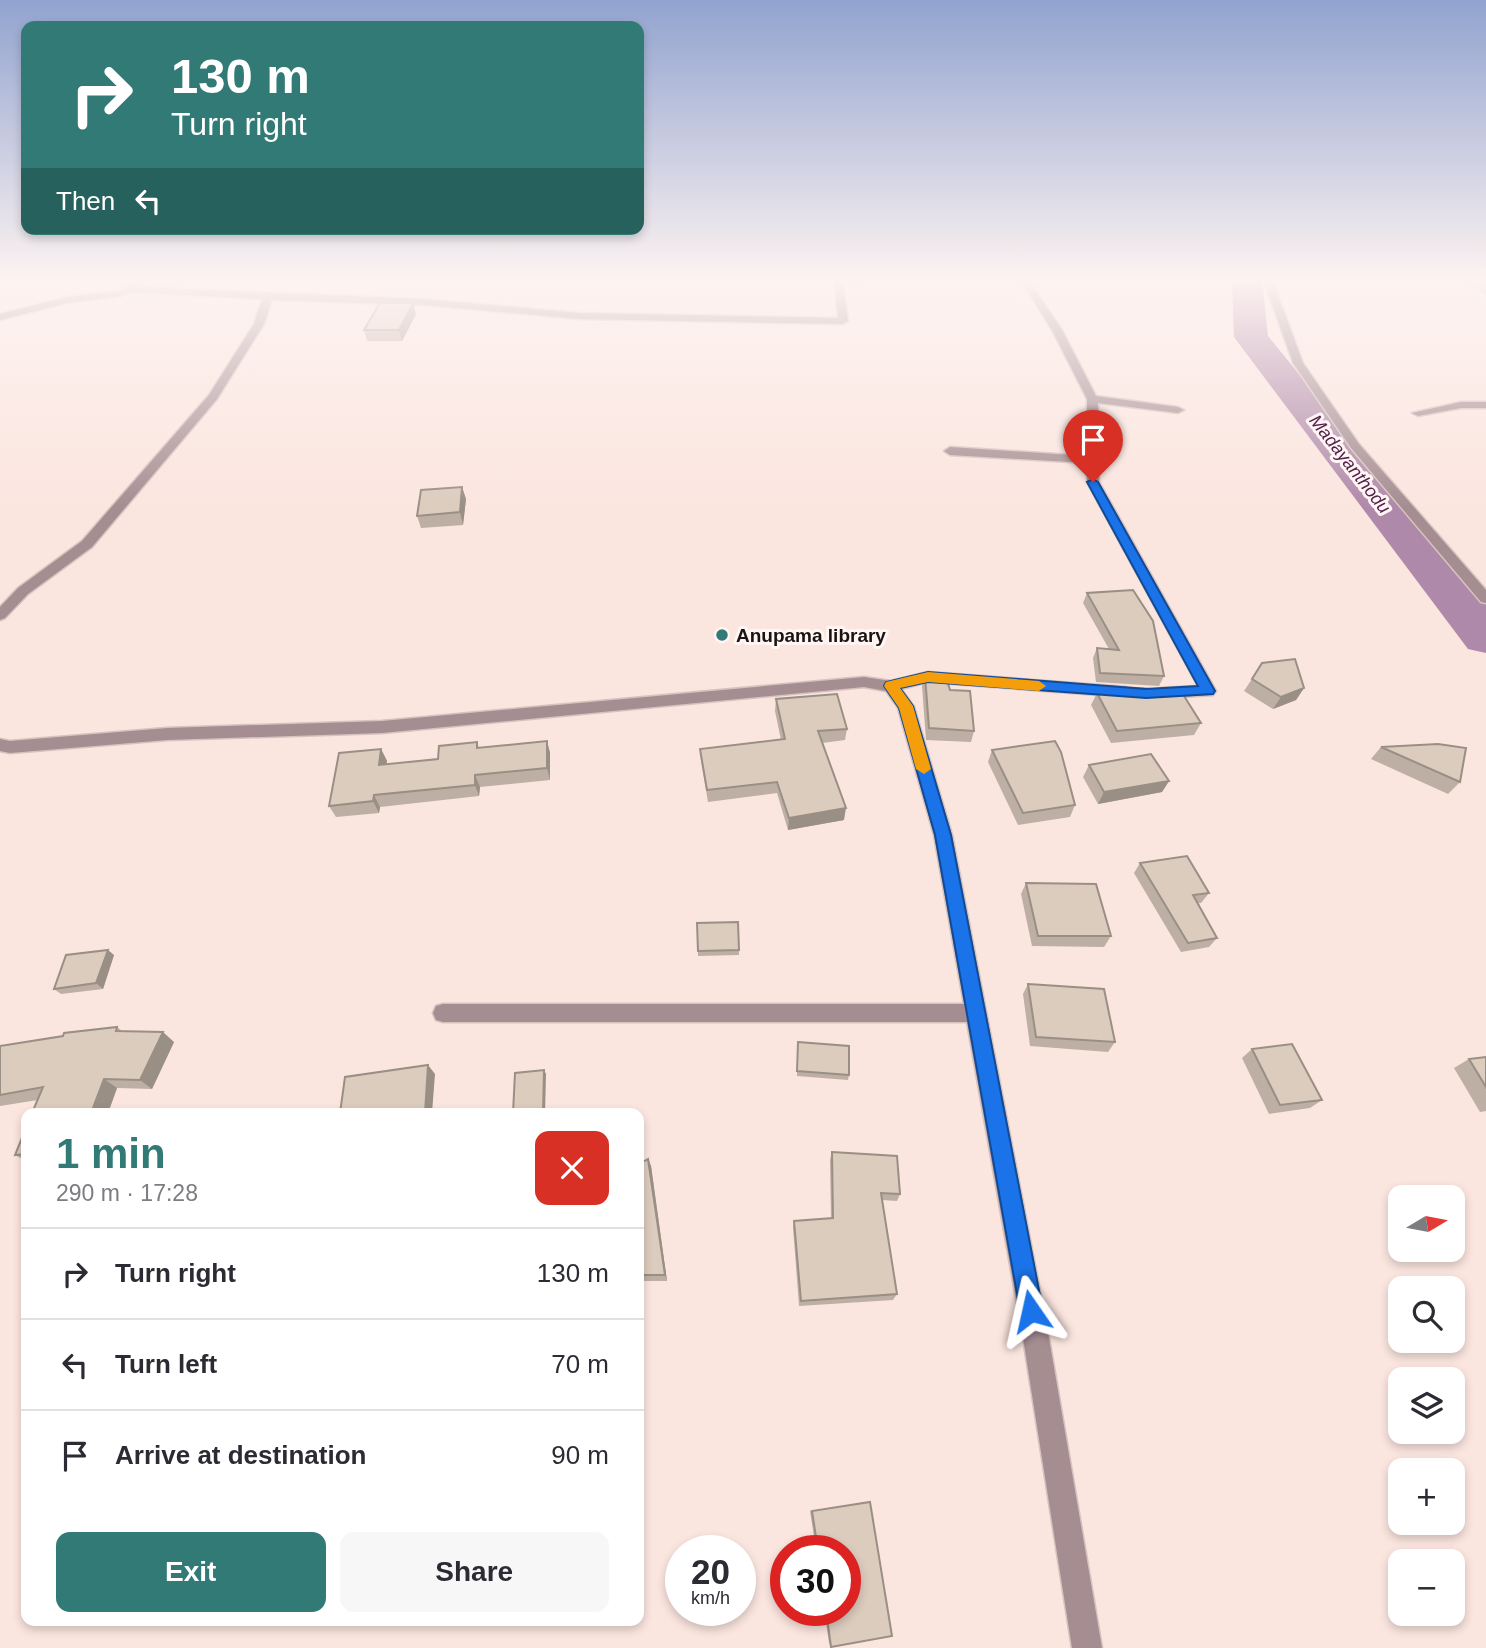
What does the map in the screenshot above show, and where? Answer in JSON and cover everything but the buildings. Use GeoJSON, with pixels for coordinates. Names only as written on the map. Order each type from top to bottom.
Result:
{"type":"FeatureCollection","features":[{"type":"Feature","properties":{"kind":"street"},"geometry":{"type":"LineString","coordinates":[[0,615],[23,590],[87,544],[214,397],[239,356]]}},
{"type":"Feature","properties":{"kind":"street"},"geometry":{"type":"LineString","coordinates":[[0,745],[10,747],[167,734],[382,727],[864,682],[891,686],[928,677],[1146,694],[1208,691],[1093,482],[1092,399],[1070,356]]}},
{"type":"Feature","properties":{"kind":"street"},"geometry":{"type":"LineString","coordinates":[[1295,356],[1355,446],[1486,599]]}},
{"type":"Feature","properties":{"kind":"street"},"geometry":{"type":"LineString","coordinates":[[1092,399],[1178,410]]}},
{"type":"Feature","properties":{"kind":"street"},"geometry":{"type":"LineString","coordinates":[[1418,413],[1461,405],[1486,405]]}},
{"type":"Feature","properties":{"kind":"street"},"geometry":{"type":"LineString","coordinates":[[950,451],[1093,460]]}},
{"type":"Feature","properties":{"kind":"street"},"geometry":{"type":"LineString","coordinates":[[891,686],[906,706],[943,835],[1036,1338],[1087,1648]]}},
{"type":"Feature","properties":{"kind":"street"},"geometry":{"type":"LineString","coordinates":[[443,1013],[976,1013]]}},
{"type":"Feature","properties":{"kind":"waterway","name":"Madayanthodu"},"geometry":{"type":"LineString","coordinates":[[1266,356],[1486,637]]}},
{"type":"Feature","properties":{"kind":"slow traffic"},"geometry":{"type":"LineString","coordinates":[[924,769],[906,706],[891,686],[928,677],[1039,686]]}},
{"type":"Feature","properties":{"kind":"place","name":"Anupama library"},"geometry":{"type":"Point","coordinates":[722,635]}},
{"type":"Feature","properties":{"kind":"route"},"geometry":{"type":"LineString","coordinates":[[1031,1311],[943,835],[906,706],[891,686],[928,677],[1146,694],[1208,691],[1093,482]]}}]}
